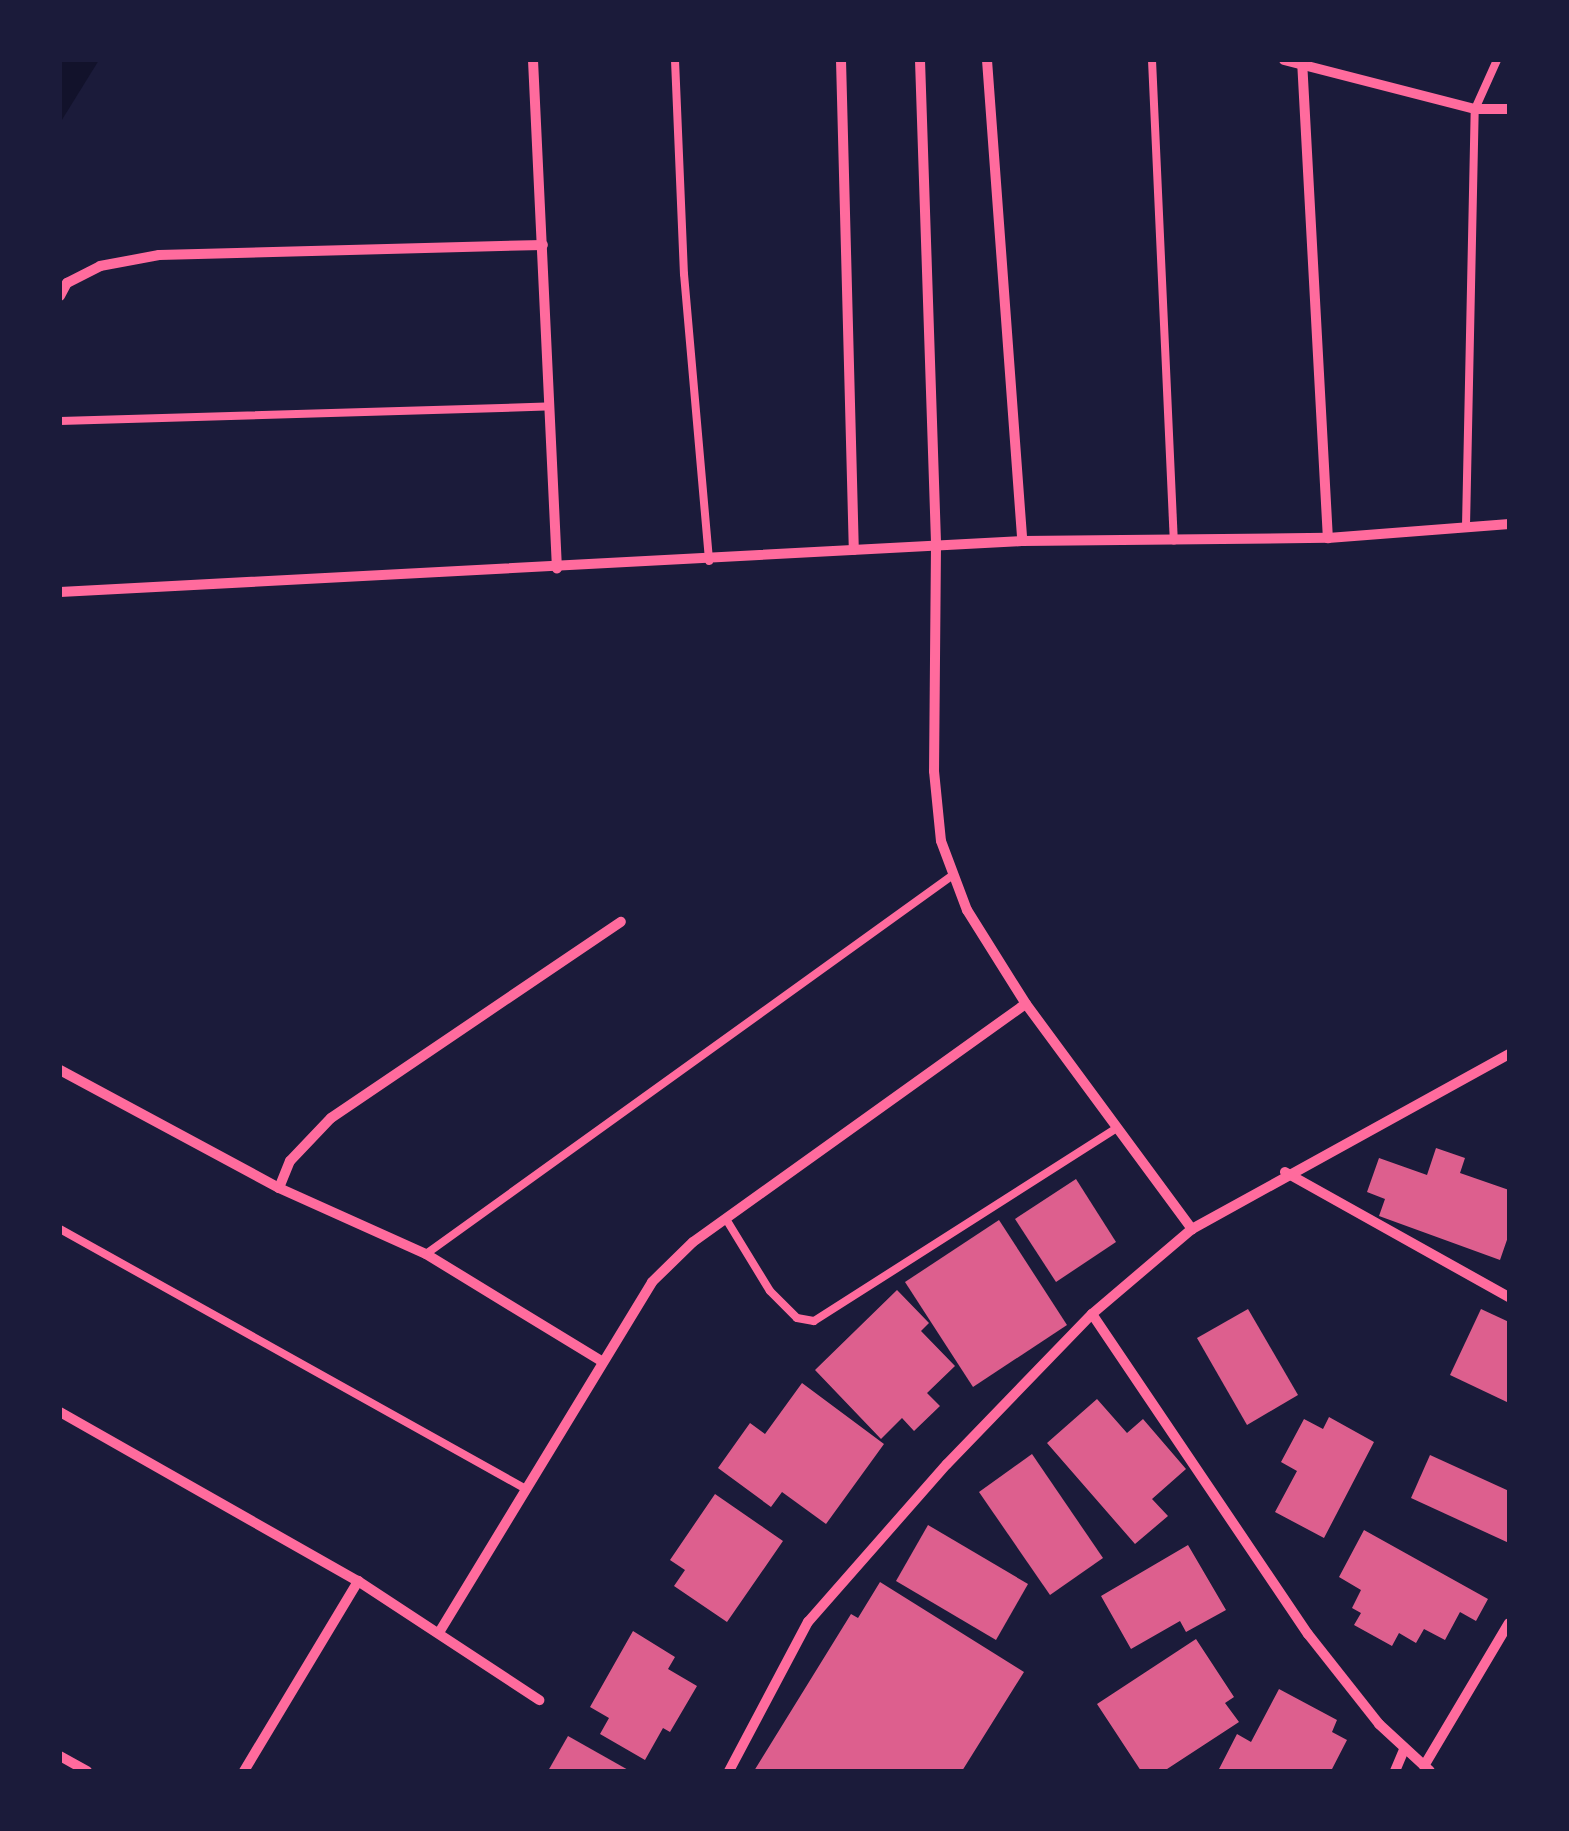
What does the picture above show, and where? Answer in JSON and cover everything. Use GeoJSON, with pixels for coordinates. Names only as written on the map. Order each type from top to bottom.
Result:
{"type":"FeatureCollection","features":[{"type":"Feature","properties":{"kind":"street"},"geometry":{"type":"LineString","coordinates":[[533,60],[543,245],[546,406],[558,568]]}},
{"type":"Feature","properties":{"kind":"street"},"geometry":{"type":"LineString","coordinates":[[841,60],[854,550]]}},
{"type":"Feature","properties":{"kind":"street"},"geometry":{"type":"LineString","coordinates":[[920,60],[936,545],[934,771],[941,841],[967,910],[1026,1004],[1114,1130],[1192,1230]]}},
{"type":"Feature","properties":{"kind":"street"},"geometry":{"type":"LineString","coordinates":[[988,60],[1022,541]]}},
{"type":"Feature","properties":{"kind":"street"},"geometry":{"type":"LineString","coordinates":[[1284,60],[1475,109],[1509,109]]}},
{"type":"Feature","properties":{"kind":"street"},"geometry":{"type":"LineString","coordinates":[[1301,62],[1328,538]]}},
{"type":"Feature","properties":{"kind":"street"},"geometry":{"type":"LineString","coordinates":[[60,296],[68,283],[100,266],[158,255],[543,245]]}},
{"type":"Feature","properties":{"kind":"street"},"geometry":{"type":"LineString","coordinates":[[60,592],[936,545],[1328,538],[1509,524]]}},
{"type":"Feature","properties":{"kind":"street"},"geometry":{"type":"LineString","coordinates":[[279,1188],[290,1162],[332,1118],[621,922]]}},
{"type":"Feature","properties":{"kind":"street"},"geometry":{"type":"LineString","coordinates":[[440,1631],[652,1282],[726,1219],[1026,1004]]}},
{"type":"Feature","properties":{"kind":"street"},"geometry":{"type":"LineString","coordinates":[[730,1771],[808,1622],[947,1464],[1092,1314],[1192,1230],[1285,1172],[1509,1054]]}},
{"type":"Feature","properties":{"kind":"street"},"geometry":{"type":"LineString","coordinates":[[60,1070],[279,1188],[426,1254],[602,1361]]}},
{"type":"Feature","properties":{"kind":"street"},"geometry":{"type":"LineString","coordinates":[[1285,1172],[1509,1297]]}},
{"type":"Feature","properties":{"kind":"street"},"geometry":{"type":"LineString","coordinates":[[1092,1314],[1308,1634],[1404,1750],[1427,1769],[1509,1624]]}},
{"type":"Feature","properties":{"kind":"street"},"geometry":{"type":"LineString","coordinates":[[60,1412],[440,1631],[539,1700]]}},
{"type":"Feature","properties":{"kind":"street"},"geometry":{"type":"LineString","coordinates":[[244,1771],[358,1582]]}},
{"type":"Feature","properties":{"kind":"street"},"geometry":{"type":"LineString","coordinates":[[1395,1771],[1404,1750]]}},
{"type":"Feature","properties":{"kind":"street"},"geometry":{"type":"LineString","coordinates":[[60,1756],[87,1771]]}},
{"type":"Feature","properties":{"kind":"lane"},"geometry":{"type":"LineString","coordinates":[[676,60],[684,274],[710,560]]}},
{"type":"Feature","properties":{"kind":"lane"},"geometry":{"type":"LineString","coordinates":[[1152,60],[1174,540]]}},
{"type":"Feature","properties":{"kind":"lane"},"geometry":{"type":"LineString","coordinates":[[1466,526],[1475,109],[1497,60]]}},
{"type":"Feature","properties":{"kind":"lane"},"geometry":{"type":"LineString","coordinates":[[60,421],[546,406]]}},
{"type":"Feature","properties":{"kind":"lane"},"geometry":{"type":"LineString","coordinates":[[426,1254],[954,876]]}},
{"type":"Feature","properties":{"kind":"lane"},"geometry":{"type":"LineString","coordinates":[[726,1219],[770,1292],[797,1318],[814,1321],[1114,1130]]}},
{"type":"Feature","properties":{"kind":"lane"},"geometry":{"type":"LineString","coordinates":[[60,1229],[526,1489]]}},
{"type":"Feature","properties":{"kind":"shaded area"},"geometry":{"type":"Polygon","coordinates":[[[60,60],[99,60],[60,123],[60,60]]]}},
{"type":"Feature","properties":{"kind":"building"},"geometry":{"type":"Polygon","coordinates":[[[1436,1148],[1465,1158],[1460,1173],[1509,1190],[1509,1234],[1500,1260],[1379,1216],[1385,1199],[1367,1192],[1379,1158],[1427,1175],[1436,1148]]]}},
{"type":"Feature","properties":{"kind":"building"},"geometry":{"type":"Polygon","coordinates":[[[1076,1179],[1116,1242],[1056,1282],[1015,1219],[1076,1179]]]}},
{"type":"Feature","properties":{"kind":"building"},"geometry":{"type":"Polygon","coordinates":[[[999,1220],[1067,1325],[973,1387],[905,1282],[999,1220]]]}},
{"type":"Feature","properties":{"kind":"building"},"geometry":{"type":"Polygon","coordinates":[[[897,1290],[929,1323],[921,1331],[955,1366],[927,1393],[940,1406],[914,1431],[902,1418],[881,1439],[815,1370],[897,1290]]]}},
{"type":"Feature","properties":{"kind":"building"},"geometry":{"type":"Polygon","coordinates":[[[1248,1309],[1298,1395],[1247,1425],[1197,1338],[1248,1309]]]}},
{"type":"Feature","properties":{"kind":"building"},"geometry":{"type":"Polygon","coordinates":[[[1481,1309],[1509,1322],[1509,1403],[1450,1375],[1481,1309]]]}},
{"type":"Feature","properties":{"kind":"building"},"geometry":{"type":"Polygon","coordinates":[[[802,1383],[884,1444],[826,1524],[782,1492],[771,1507],[718,1468],[750,1423],[765,1434],[802,1383]]]}},
{"type":"Feature","properties":{"kind":"building"},"geometry":{"type":"Polygon","coordinates":[[[1097,1399],[1127,1433],[1143,1419],[1186,1469],[1152,1499],[1168,1516],[1135,1544],[1047,1443],[1097,1399]]]}},
{"type":"Feature","properties":{"kind":"building"},"geometry":{"type":"Polygon","coordinates":[[[1329,1417],[1374,1442],[1324,1538],[1275,1512],[1297,1471],[1281,1462],[1304,1419],[1323,1429],[1329,1417]]]}},
{"type":"Feature","properties":{"kind":"building"},"geometry":{"type":"Polygon","coordinates":[[[1032,1454],[1103,1558],[1050,1595],[979,1492],[1032,1454]]]}},
{"type":"Feature","properties":{"kind":"building"},"geometry":{"type":"Polygon","coordinates":[[[1430,1455],[1509,1491],[1509,1543],[1411,1498],[1430,1455]]]}},
{"type":"Feature","properties":{"kind":"building"},"geometry":{"type":"Polygon","coordinates":[[[715,1494],[783,1541],[727,1622],[674,1586],[685,1570],[670,1560],[715,1494]]]}},
{"type":"Feature","properties":{"kind":"building"},"geometry":{"type":"Polygon","coordinates":[[[928,1525],[1028,1584],[996,1640],[896,1581],[928,1525]]]}},
{"type":"Feature","properties":{"kind":"building"},"geometry":{"type":"Polygon","coordinates":[[[1364,1530],[1488,1599],[1476,1621],[1460,1612],[1445,1640],[1424,1629],[1416,1643],[1399,1633],[1392,1646],[1354,1625],[1361,1613],[1352,1608],[1361,1590],[1339,1577],[1364,1530]]]}},
{"type":"Feature","properties":{"kind":"building"},"geometry":{"type":"Polygon","coordinates":[[[1188,1545],[1226,1610],[1186,1632],[1180,1621],[1131,1649],[1101,1596],[1188,1545]]]}},
{"type":"Feature","properties":{"kind":"building"},"geometry":{"type":"Polygon","coordinates":[[[880,1582],[1024,1672],[962,1771],[754,1771],[851,1614],[858,1618],[880,1582]]]}},
{"type":"Feature","properties":{"kind":"building"},"geometry":{"type":"Polygon","coordinates":[[[633,1631],[675,1657],[668,1669],[697,1686],[670,1732],[663,1728],[645,1760],[600,1734],[609,1718],[590,1707],[633,1631]]]}},
{"type":"Feature","properties":{"kind":"building"},"geometry":{"type":"Polygon","coordinates":[[[1196,1639],[1234,1697],[1225,1703],[1239,1722],[1164,1771],[1141,1771],[1097,1704],[1196,1639]]]}},
{"type":"Feature","properties":{"kind":"building"},"geometry":{"type":"Polygon","coordinates":[[[1279,1689],[1337,1720],[1332,1732],[1347,1740],[1331,1771],[1218,1771],[1237,1734],[1251,1742],[1279,1689]]]}},
{"type":"Feature","properties":{"kind":"building"},"geometry":{"type":"Polygon","coordinates":[[[568,1736],[630,1771],[548,1771],[568,1736]]]}}]}
